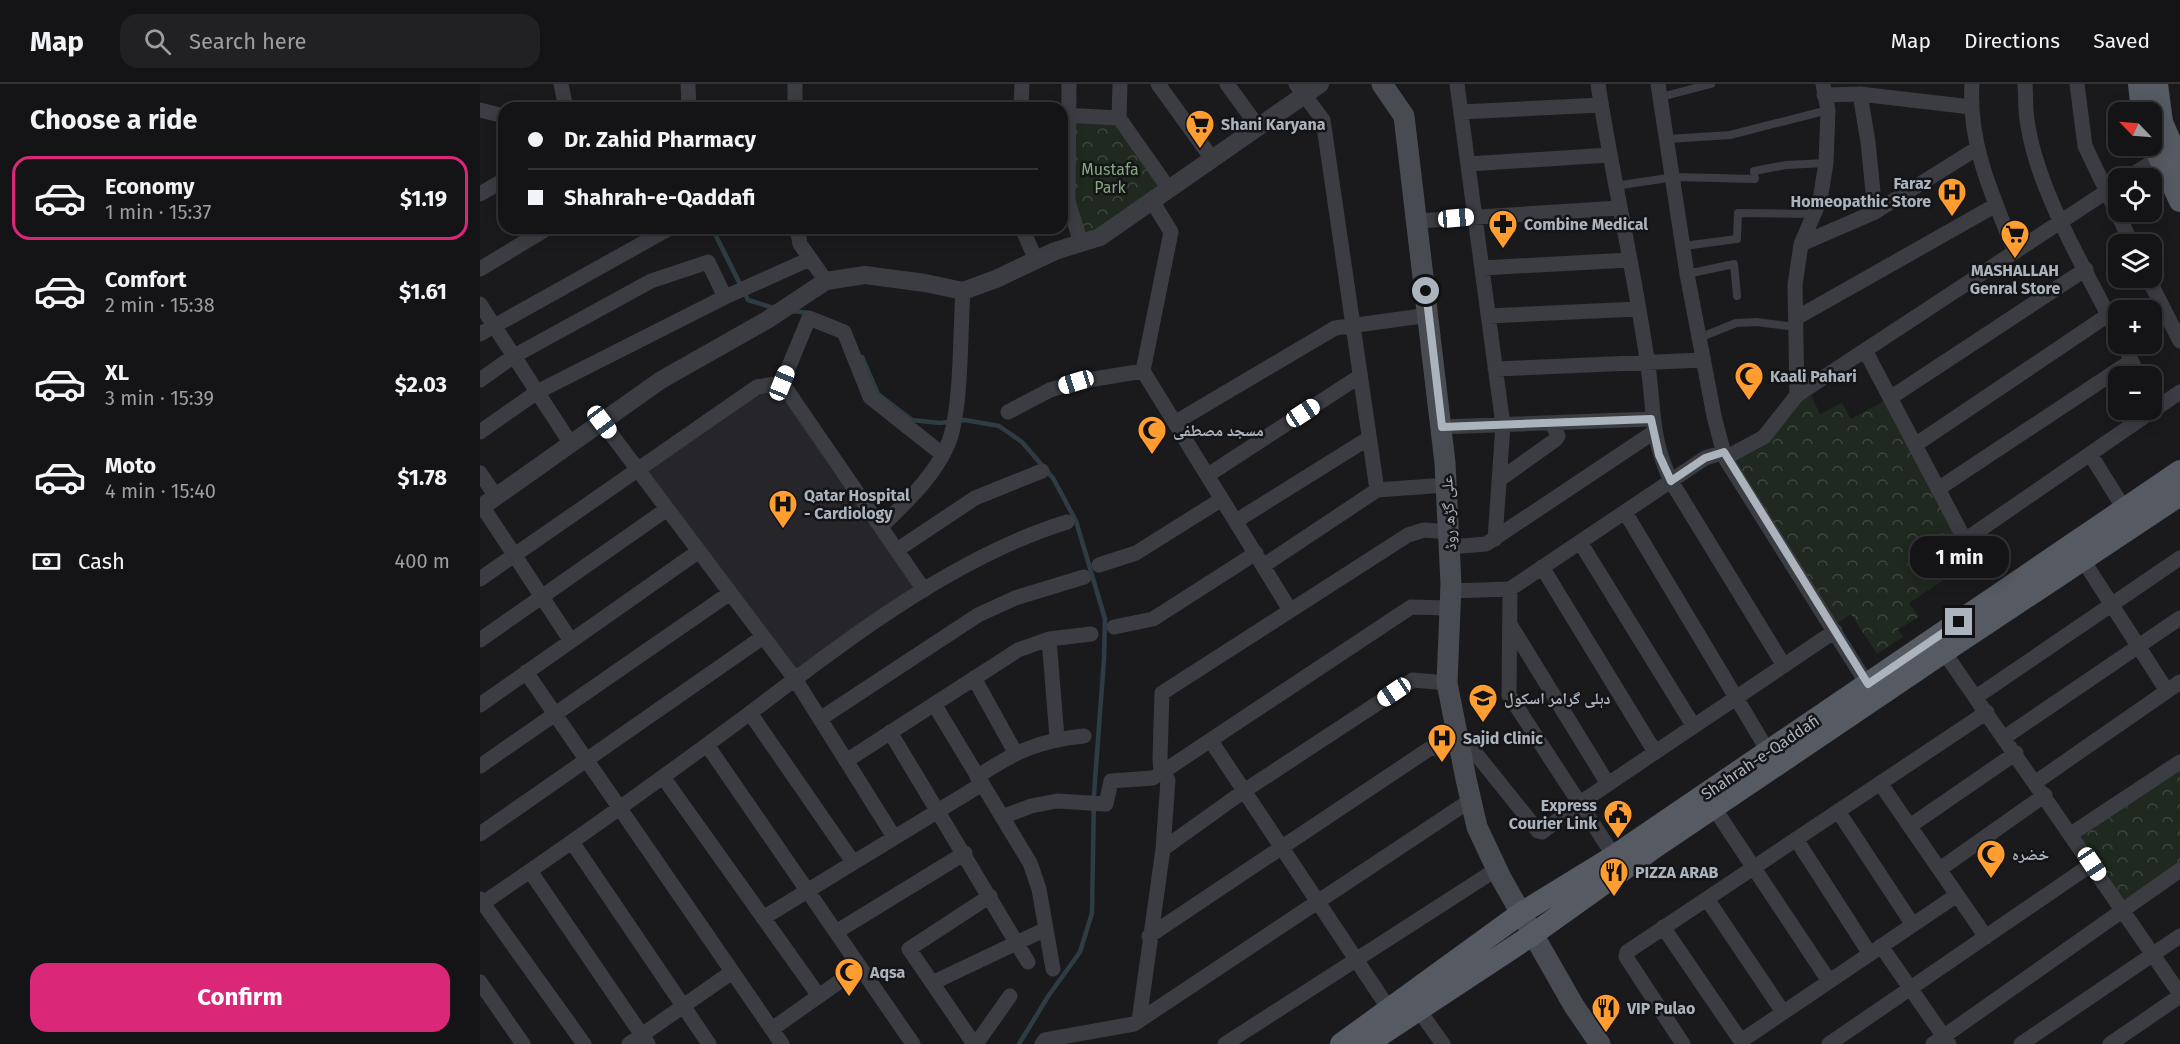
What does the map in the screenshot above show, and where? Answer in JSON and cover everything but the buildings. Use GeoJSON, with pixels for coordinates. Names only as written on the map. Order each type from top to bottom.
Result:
{"type":"FeatureCollection","features":[{"type":"Feature","properties":{"kind":"main road","name":"علی گڑھ روڈ"},"geometry":{"type":"LineString","coordinates":[[1382,84],[1404,116],[1418,221],[1442,427],[1446,485],[1451,599],[1447,683],[1477,827],[1520,914],[1574,1006],[1600,1044]]}},
{"type":"Feature","properties":{"kind":"main road"},"geometry":{"type":"LineString","coordinates":[[2139,84],[2150,102]]}},
{"type":"Feature","properties":{"kind":"main road"},"geometry":{"type":"LineString","coordinates":[[2162,122],[2163,154],[2180,201]]}},
{"type":"Feature","properties":{"kind":"main road","name":"Shahrah-e-Qaddafi"},"geometry":{"type":"LineString","coordinates":[[1367,1044],[1532,935],[1714,808],[1872,691],[2180,471]]}},
{"type":"Feature","properties":{"kind":"main road","name":"Shahrah-e-Qaddafi"},"geometry":{"type":"LineString","coordinates":[[1341,1044],[1520,914],[1614,856],[1768,751],[1944,652],[2180,495]]}},
{"type":"Feature","properties":{"kind":"street"},"geometry":{"type":"LineString","coordinates":[[561,84],[565,102]]}},
{"type":"Feature","properties":{"kind":"street"},"geometry":{"type":"LineString","coordinates":[[688,84],[689,102]]}},
{"type":"Feature","properties":{"kind":"street"},"geometry":{"type":"LineString","coordinates":[[795,84],[795,102]]}},
{"type":"Feature","properties":{"kind":"street"},"geometry":{"type":"LineString","coordinates":[[1020,102],[1022,84]]}},
{"type":"Feature","properties":{"kind":"street"},"geometry":{"type":"LineString","coordinates":[[1067,102],[1069,84]]}},
{"type":"Feature","properties":{"kind":"street"},"geometry":{"type":"LineString","coordinates":[[1120,84],[1119,118],[1169,189]]}},
{"type":"Feature","properties":{"kind":"street"},"geometry":{"type":"LineString","coordinates":[[1158,84],[1213,160]]}},
{"type":"Feature","properties":{"kind":"street"},"geometry":{"type":"LineString","coordinates":[[1227,84],[1259,128]]}},
{"type":"Feature","properties":{"kind":"street"},"geometry":{"type":"LineString","coordinates":[[486,503],[661,380],[767,320],[826,281],[865,275],[963,291],[1036,260],[1100,237],[1259,128],[1300,90],[1320,84]]}},
{"type":"Feature","properties":{"kind":"street"},"geometry":{"type":"LineString","coordinates":[[1457,84],[1503,424],[1495,538]]}},
{"type":"Feature","properties":{"kind":"street"},"geometry":{"type":"LineString","coordinates":[[1598,84],[1648,362],[1653,426],[1659,455],[1671,481],[1783,664]]}},
{"type":"Feature","properties":{"kind":"street"},"geometry":{"type":"LineString","coordinates":[[1972,84],[1971,107],[1976,149],[2015,252]]}},
{"type":"Feature","properties":{"kind":"street"},"geometry":{"type":"LineString","coordinates":[[1915,445],[2108,315],[2062,222],[2040,171],[2028,126],[2025,84]]}},
{"type":"Feature","properties":{"kind":"street"},"geometry":{"type":"LineString","coordinates":[[2077,84],[2085,146],[2108,182]]}},
{"type":"Feature","properties":{"kind":"street"},"geometry":{"type":"LineString","coordinates":[[1797,395],[1798,322],[1795,285],[1801,244],[1820,200],[1826,163],[1828,110],[1824,89],[1971,107]]}},
{"type":"Feature","properties":{"kind":"street"},"geometry":{"type":"LineString","coordinates":[[1300,90],[1323,120],[1377,490]]}},
{"type":"Feature","properties":{"kind":"street"},"geometry":{"type":"LineString","coordinates":[[1659,90],[1699,338],[1724,455],[1872,691]]}},
{"type":"Feature","properties":{"kind":"street"},"geometry":{"type":"LineString","coordinates":[[1860,94],[1868,142],[1875,212]]}},
{"type":"Feature","properties":{"kind":"street"},"geometry":{"type":"LineString","coordinates":[[1461,112],[1601,105]]}},
{"type":"Feature","properties":{"kind":"street"},"geometry":{"type":"LineString","coordinates":[[480,110],[498,114]]}},
{"type":"Feature","properties":{"kind":"street"},"geometry":{"type":"LineString","coordinates":[[1068,115],[1119,118]]}},
{"type":"Feature","properties":{"kind":"street"},"geometry":{"type":"LineString","coordinates":[[1801,244],[1875,212],[1976,149]]}},
{"type":"Feature","properties":{"kind":"street"},"geometry":{"type":"LineString","coordinates":[[2142,168],[2163,154]]}},
{"type":"Feature","properties":{"kind":"street"},"geometry":{"type":"LineString","coordinates":[[1468,164],[1609,155]]}},
{"type":"Feature","properties":{"kind":"street"},"geometry":{"type":"LineString","coordinates":[[480,194],[498,184]]}},
{"type":"Feature","properties":{"kind":"street"},"geometry":{"type":"LineString","coordinates":[[1002,817],[1031,806],[1057,801],[1106,804],[1112,781],[1153,778],[1411,607],[1510,589],[1705,458],[1724,455],[1764,436],[1797,395],[1866,352],[2108,191]]}},
{"type":"Feature","properties":{"kind":"street"},"geometry":{"type":"LineString","coordinates":[[1068,201],[1081,243]]}},
{"type":"Feature","properties":{"kind":"street"},"geometry":{"type":"LineString","coordinates":[[1152,201],[1171,232],[1143,371],[1290,610]]}},
{"type":"Feature","properties":{"kind":"street"},"geometry":{"type":"LineString","coordinates":[[1798,322],[1996,205]]}},
{"type":"Feature","properties":{"kind":"street"},"geometry":{"type":"LineString","coordinates":[[1418,221],[1619,208]]}},
{"type":"Feature","properties":{"kind":"street"},"geometry":{"type":"LineString","coordinates":[[480,269],[538,234]]}},
{"type":"Feature","properties":{"kind":"street"},"geometry":{"type":"LineString","coordinates":[[480,334],[659,234]]}},
{"type":"Feature","properties":{"kind":"street"},"geometry":{"type":"LineString","coordinates":[[798,234],[800,244],[826,281]]}},
{"type":"Feature","properties":{"kind":"street"},"geometry":{"type":"LineString","coordinates":[[1025,234],[1036,260]]}},
{"type":"Feature","properties":{"kind":"street"},"geometry":{"type":"LineString","coordinates":[[480,432],[537,392],[729,295],[810,259]]}},
{"type":"Feature","properties":{"kind":"street"},"geometry":{"type":"LineString","coordinates":[[1482,268],[1629,260]]}},
{"type":"Feature","properties":{"kind":"street"},"geometry":{"type":"LineString","coordinates":[[480,380],[514,356],[651,281],[708,262],[729,295]]}},
{"type":"Feature","properties":{"kind":"street"},"geometry":{"type":"LineString","coordinates":[[1890,398],[2086,269]]}},
{"type":"Feature","properties":{"kind":"street"},"geometry":{"type":"LineString","coordinates":[[2153,288],[2180,341]]}},
{"type":"Feature","properties":{"kind":"street"},"geometry":{"type":"LineString","coordinates":[[881,527],[924,482],[942,454],[952,431],[956,407],[963,291]]}},
{"type":"Feature","properties":{"kind":"street"},"geometry":{"type":"LineString","coordinates":[[480,304],[571,444]]}},
{"type":"Feature","properties":{"kind":"street"},"geometry":{"type":"LineString","coordinates":[[1488,316],[1638,309]]}},
{"type":"Feature","properties":{"kind":"street"},"geometry":{"type":"LineString","coordinates":[[1176,422],[1335,328],[1353,323],[1429,315]]}},
{"type":"Feature","properties":{"kind":"street"},"geometry":{"type":"LineString","coordinates":[[782,383],[809,318],[844,332],[870,397],[942,454]]}},
{"type":"Feature","properties":{"kind":"street"},"geometry":{"type":"LineString","coordinates":[[1866,352],[1965,540],[2090,454],[2134,420]]}},
{"type":"Feature","properties":{"kind":"street"},"geometry":{"type":"LineString","coordinates":[[2128,354],[2134,366]]}},
{"type":"Feature","properties":{"kind":"street"},"geometry":{"type":"LineString","coordinates":[[1495,369],[1703,360]]}},
{"type":"Feature","properties":{"kind":"street"},"geometry":{"type":"LineString","coordinates":[[1938,489],[2131,361]]}},
{"type":"Feature","properties":{"kind":"street"},"geometry":{"type":"LineString","coordinates":[[1008,412],[1050,390],[1076,382],[1143,371]]}},
{"type":"Feature","properties":{"kind":"street"},"geometry":{"type":"LineString","coordinates":[[1208,475],[1360,376]]}},
{"type":"Feature","properties":{"kind":"street"},"geometry":{"type":"LineString","coordinates":[[480,579],[757,387],[782,383]]}},
{"type":"Feature","properties":{"kind":"street"},"geometry":{"type":"LineString","coordinates":[[782,383],[924,590]]}},
{"type":"Feature","properties":{"kind":"street"},"geometry":{"type":"LineString","coordinates":[[2162,401],[2180,392]]}},
{"type":"Feature","properties":{"kind":"street"},"geometry":{"type":"LineString","coordinates":[[602,422],[795,679],[894,837]]}},
{"type":"Feature","properties":{"kind":"street"},"geometry":{"type":"LineString","coordinates":[[1442,427],[1552,423],[1653,426]]}},
{"type":"Feature","properties":{"kind":"street"},"geometry":{"type":"LineString","coordinates":[[1499,480],[1555,440],[1558,436],[1552,423]]}},
{"type":"Feature","properties":{"kind":"street"},"geometry":{"type":"LineString","coordinates":[[1139,1021],[1162,849],[1168,780],[1161,773],[1162,693],[1408,535],[1425,530],[1449,539],[1486,544],[1653,426]]}},
{"type":"Feature","properties":{"kind":"street"},"geometry":{"type":"LineString","coordinates":[[1236,521],[1369,438]]}},
{"type":"Feature","properties":{"kind":"street"},"geometry":{"type":"LineString","coordinates":[[2090,454],[2125,510]]}},
{"type":"Feature","properties":{"kind":"street"},"geometry":{"type":"LineString","coordinates":[[897,550],[975,498],[1042,471]]}},
{"type":"Feature","properties":{"kind":"street"},"geometry":{"type":"LineString","coordinates":[[480,473],[486,503],[514,555],[571,641]]}},
{"type":"Feature","properties":{"kind":"street"},"geometry":{"type":"LineString","coordinates":[[1114,627],[1152,619],[1259,560],[1377,490],[1446,485]]}},
{"type":"Feature","properties":{"kind":"street"},"geometry":{"type":"LineString","coordinates":[[1099,566],[1136,553],[1222,499]]}},
{"type":"Feature","properties":{"kind":"street"},"geometry":{"type":"LineString","coordinates":[[480,640],[667,509]]}},
{"type":"Feature","properties":{"kind":"street"},"geometry":{"type":"LineString","coordinates":[[1625,512],[1768,751]]}},
{"type":"Feature","properties":{"kind":"street"},"geometry":{"type":"LineString","coordinates":[[576,1041],[481,902],[619,810],[795,679],[924,590],[1027,534],[1067,522]]}},
{"type":"Feature","properties":{"kind":"street"},"geometry":{"type":"LineString","coordinates":[[1580,542],[1693,725]]}},
{"type":"Feature","properties":{"kind":"street"},"geometry":{"type":"LineString","coordinates":[[480,705],[699,551]]}},
{"type":"Feature","properties":{"kind":"street"},"geometry":{"type":"LineString","coordinates":[[1976,697],[2180,558]]}},
{"type":"Feature","properties":{"kind":"street"},"geometry":{"type":"LineString","coordinates":[[1940,869],[2174,686],[2139,646],[2084,560]]}},
{"type":"Feature","properties":{"kind":"street"},"geometry":{"type":"LineString","coordinates":[[1542,567],[1654,752]]}},
{"type":"Feature","properties":{"kind":"street"},"geometry":{"type":"LineString","coordinates":[[820,719],[978,615],[1015,597],[1084,577]]}},
{"type":"Feature","properties":{"kind":"street"},"geometry":{"type":"LineString","coordinates":[[1510,589],[1509,695],[1614,856]]}},
{"type":"Feature","properties":{"kind":"street"},"geometry":{"type":"LineString","coordinates":[[480,766],[730,593]]}},
{"type":"Feature","properties":{"kind":"street"},"geometry":{"type":"LineString","coordinates":[[2005,737],[2180,618]]}},
{"type":"Feature","properties":{"kind":"street"},"geometry":{"type":"LineString","coordinates":[[1511,626],[1608,784]]}},
{"type":"Feature","properties":{"kind":"street"},"geometry":{"type":"LineString","coordinates":[[1149,936],[1281,846],[1429,750],[1457,736],[1538,831],[1542,832],[1693,725],[1835,631]]}},
{"type":"Feature","properties":{"kind":"street"},"geometry":{"type":"LineString","coordinates":[[846,761],[1017,650],[1049,639],[1091,634]]}},
{"type":"Feature","properties":{"kind":"street"},"geometry":{"type":"LineString","coordinates":[[480,834],[763,637]]}},
{"type":"Feature","properties":{"kind":"street"},"geometry":{"type":"LineString","coordinates":[[1049,639],[1057,738]]}},
{"type":"Feature","properties":{"kind":"street"},"geometry":{"type":"LineString","coordinates":[[1944,652],[2041,789],[2180,995],[2110,1044]]}},
{"type":"Feature","properties":{"kind":"street"},"geometry":{"type":"LineString","coordinates":[[526,672],[782,1044]]}},
{"type":"Feature","properties":{"kind":"street"},"geometry":{"type":"LineString","coordinates":[[974,678],[1015,752]]}},
{"type":"Feature","properties":{"kind":"street"},"geometry":{"type":"LineString","coordinates":[[1162,849],[1244,791],[1413,680],[1447,683]]}},
{"type":"Feature","properties":{"kind":"street"},"geometry":{"type":"LineString","coordinates":[[934,704],[1030,863],[1039,889],[1053,969]]}},
{"type":"Feature","properties":{"kind":"street"},"geometry":{"type":"LineString","coordinates":[[750,712],[853,862]]}},
{"type":"Feature","properties":{"kind":"street"},"geometry":{"type":"LineString","coordinates":[[1683,1044],[1625,954],[1987,712]]}},
{"type":"Feature","properties":{"kind":"street"},"geometry":{"type":"LineString","coordinates":[[890,732],[939,809],[1028,962]]}},
{"type":"Feature","properties":{"kind":"street"},"geometry":{"type":"LineString","coordinates":[[763,918],[939,809],[1015,752],[1057,738],[1084,736]]}},
{"type":"Feature","properties":{"kind":"street"},"geometry":{"type":"LineString","coordinates":[[1210,741],[1389,1009]]}},
{"type":"Feature","properties":{"kind":"street"},"geometry":{"type":"LineString","coordinates":[[706,745],[913,1044]]}},
{"type":"Feature","properties":{"kind":"street"},"geometry":{"type":"LineString","coordinates":[[1910,826],[2016,753]]}},
{"type":"Feature","properties":{"kind":"street"},"geometry":{"type":"LineString","coordinates":[[2071,834],[2180,762]]}},
{"type":"Feature","properties":{"kind":"street"},"geometry":{"type":"LineString","coordinates":[[663,777],[819,996]]}},
{"type":"Feature","properties":{"kind":"street"},"geometry":{"type":"LineString","coordinates":[[1880,783],[1986,937]]}},
{"type":"Feature","properties":{"kind":"street"},"geometry":{"type":"LineString","coordinates":[[1042,1044],[1045,1041],[1134,1024],[1471,800]]}},
{"type":"Feature","properties":{"kind":"street"},"geometry":{"type":"LineString","coordinates":[[1714,808],[1829,981]]}},
{"type":"Feature","properties":{"kind":"street"},"geometry":{"type":"LineString","coordinates":[[1838,811],[1913,925]]}},
{"type":"Feature","properties":{"kind":"street"},"geometry":{"type":"LineString","coordinates":[[1796,839],[1876,950],[1910,988],[1942,1042],[2180,870]]}},
{"type":"Feature","properties":{"kind":"street"},"geometry":{"type":"LineString","coordinates":[[572,842],[709,1044]]}},
{"type":"Feature","properties":{"kind":"street"},"geometry":{"type":"LineString","coordinates":[[836,932],[964,853]]}},
{"type":"Feature","properties":{"kind":"street"},"geometry":{"type":"LineString","coordinates":[[1829,1044],[2092,864]]}},
{"type":"Feature","properties":{"kind":"street"},"geometry":{"type":"LineString","coordinates":[[1226,1044],[1497,869]]}},
{"type":"Feature","properties":{"kind":"street"},"geometry":{"type":"LineString","coordinates":[[530,871],[640,1041],[732,972]]}},
{"type":"Feature","properties":{"kind":"street"},"geometry":{"type":"LineString","coordinates":[[1663,927],[1742,1042],[1957,895]]}},
{"type":"Feature","properties":{"kind":"street"},"geometry":{"type":"LineString","coordinates":[[990,896],[909,949],[975,1044],[1010,996]]}},
{"type":"Feature","properties":{"kind":"street"},"geometry":{"type":"LineString","coordinates":[[1707,898],[1783,1012]]}},
{"type":"Feature","properties":{"kind":"street"},"geometry":{"type":"LineString","coordinates":[[932,983],[1016,941],[1046,929]]}},
{"type":"Feature","properties":{"kind":"street"},"geometry":{"type":"LineString","coordinates":[[2021,1044],[2180,936]]}},
{"type":"Feature","properties":{"kind":"street"},"geometry":{"type":"LineString","coordinates":[[772,1029],[861,968]]}},
{"type":"Feature","properties":{"kind":"street"},"geometry":{"type":"LineString","coordinates":[[480,982],[523,1044]]}},
{"type":"Feature","properties":{"kind":"street"},"geometry":{"type":"LineString","coordinates":[[1418,1009],[1443,1044]]}},
{"type":"Feature","properties":{"kind":"lane"},"geometry":{"type":"LineString","coordinates":[[1659,90],[1711,84]]}},
{"type":"Feature","properties":{"kind":"lane"},"geometry":{"type":"LineString","coordinates":[[1668,139],[1730,135],[1828,110]]}},
{"type":"Feature","properties":{"kind":"lane"},"geometry":{"type":"LineString","coordinates":[[1615,186],[1674,177],[1755,179],[1754,171],[1786,165],[1826,163]]}},
{"type":"Feature","properties":{"kind":"lane"},"geometry":{"type":"LineString","coordinates":[[1684,246],[1737,239],[1738,213],[1814,214]]}},
{"type":"Feature","properties":{"kind":"lane"},"geometry":{"type":"LineString","coordinates":[[1688,274],[1734,264],[1737,296]]}},
{"type":"Feature","properties":{"kind":"lane"},"geometry":{"type":"LineString","coordinates":[[1699,338],[1736,323],[1798,322]]}},
{"type":"Feature","properties":{"kind":"shaded area","name":"Qatar Hospital - Cardiology"},"geometry":{"type":"Polygon","coordinates":[[[782,383],[924,590],[795,679],[638,471],[757,387],[782,383]]]}},
{"type":"Feature","properties":{"kind":"green space","name":"Mustafa Park"},"geometry":{"type":"Polygon","coordinates":[[[1068,115],[1119,118],[1169,189],[1081,243],[1068,201],[1068,115]]]}},
{"type":"Feature","properties":{"kind":"green space"},"geometry":{"type":"Polygon","coordinates":[[[1811,395],[1820,414],[1842,403],[1851,419],[1890,398],[1965,540],[1937,559],[1948,577],[1909,603],[1919,617],[1898,629],[1903,637],[1877,654],[1851,614],[1835,625],[1733,462],[1801,400],[1811,395]]]}},
{"type":"Feature","properties":{"kind":"green space"},"geometry":{"type":"Polygon","coordinates":[[[2180,765],[2180,870],[2124,911],[2071,834],[2180,765]]]}},
{"type":"Feature","properties":{"kind":"waterway"},"geometry":{"type":"LineString","coordinates":[[715,234],[748,300],[774,308]]}},
{"type":"Feature","properties":{"kind":"waterway"},"geometry":{"type":"LineString","coordinates":[[791,311],[810,313]]}},
{"type":"Feature","properties":{"kind":"waterway"},"geometry":{"type":"LineString","coordinates":[[862,357],[878,394],[912,420],[940,423],[965,420],[999,426],[1022,442],[1053,478],[1076,521],[1105,619],[1094,794],[1092,913],[1080,952],[1049,995],[1019,1044]]}},
{"type":"Feature","properties":{"kind":"place","name":"Shani Karyana"},"geometry":{"type":"Point","coordinates":[1200,150]}},
{"type":"Feature","properties":{"kind":"place","name":"Faraz Homeopathic Store"},"geometry":{"type":"Point","coordinates":[1952,218]}},
{"type":"Feature","properties":{"kind":"place","name":"Combine Medical"},"geometry":{"type":"Point","coordinates":[1503,250]}},
{"type":"Feature","properties":{"kind":"place","name":"MASHALLAH Genral Store"},"geometry":{"type":"Point","coordinates":[2015,260]}},
{"type":"Feature","properties":{"kind":"place","name":"Kaali Pahari"},"geometry":{"type":"Point","coordinates":[1749,402]}},
{"type":"Feature","properties":{"kind":"place","name":"مسجد مصطفی"},"geometry":{"type":"Point","coordinates":[1152,456]}},
{"type":"Feature","properties":{"kind":"place","name":"Qatar Hospital - Cardiology"},"geometry":{"type":"Point","coordinates":[783,530]}},
{"type":"Feature","properties":{"kind":"place","name":"دہلی گرامر اسکول"},"geometry":{"type":"Point","coordinates":[1483,724]}},
{"type":"Feature","properties":{"kind":"place","name":"Sajid Clinic"},"geometry":{"type":"Point","coordinates":[1442,764]}},
{"type":"Feature","properties":{"kind":"place","name":"Express Courier Link"},"geometry":{"type":"Point","coordinates":[1618,840]}},
{"type":"Feature","properties":{"kind":"place","name":"خضرہ"},"geometry":{"type":"Point","coordinates":[1991,880]}},
{"type":"Feature","properties":{"kind":"place","name":"PIZZA ARAB"},"geometry":{"type":"Point","coordinates":[1614,898]}},
{"type":"Feature","properties":{"kind":"place","name":"Aqsa"},"geometry":{"type":"Point","coordinates":[849,998]}},
{"type":"Feature","properties":{"kind":"place","name":"VIP Pulao"},"geometry":{"type":"Point","coordinates":[1606,1034]}},
{"type":"Feature","properties":{"kind":"route"},"geometry":{"type":"LineString","coordinates":[[1426,291],[1442,427],[1651,419],[1659,455],[1671,481],[1705,458],[1724,452],[1725,458],[1868,684],[1959,622]]}}]}
